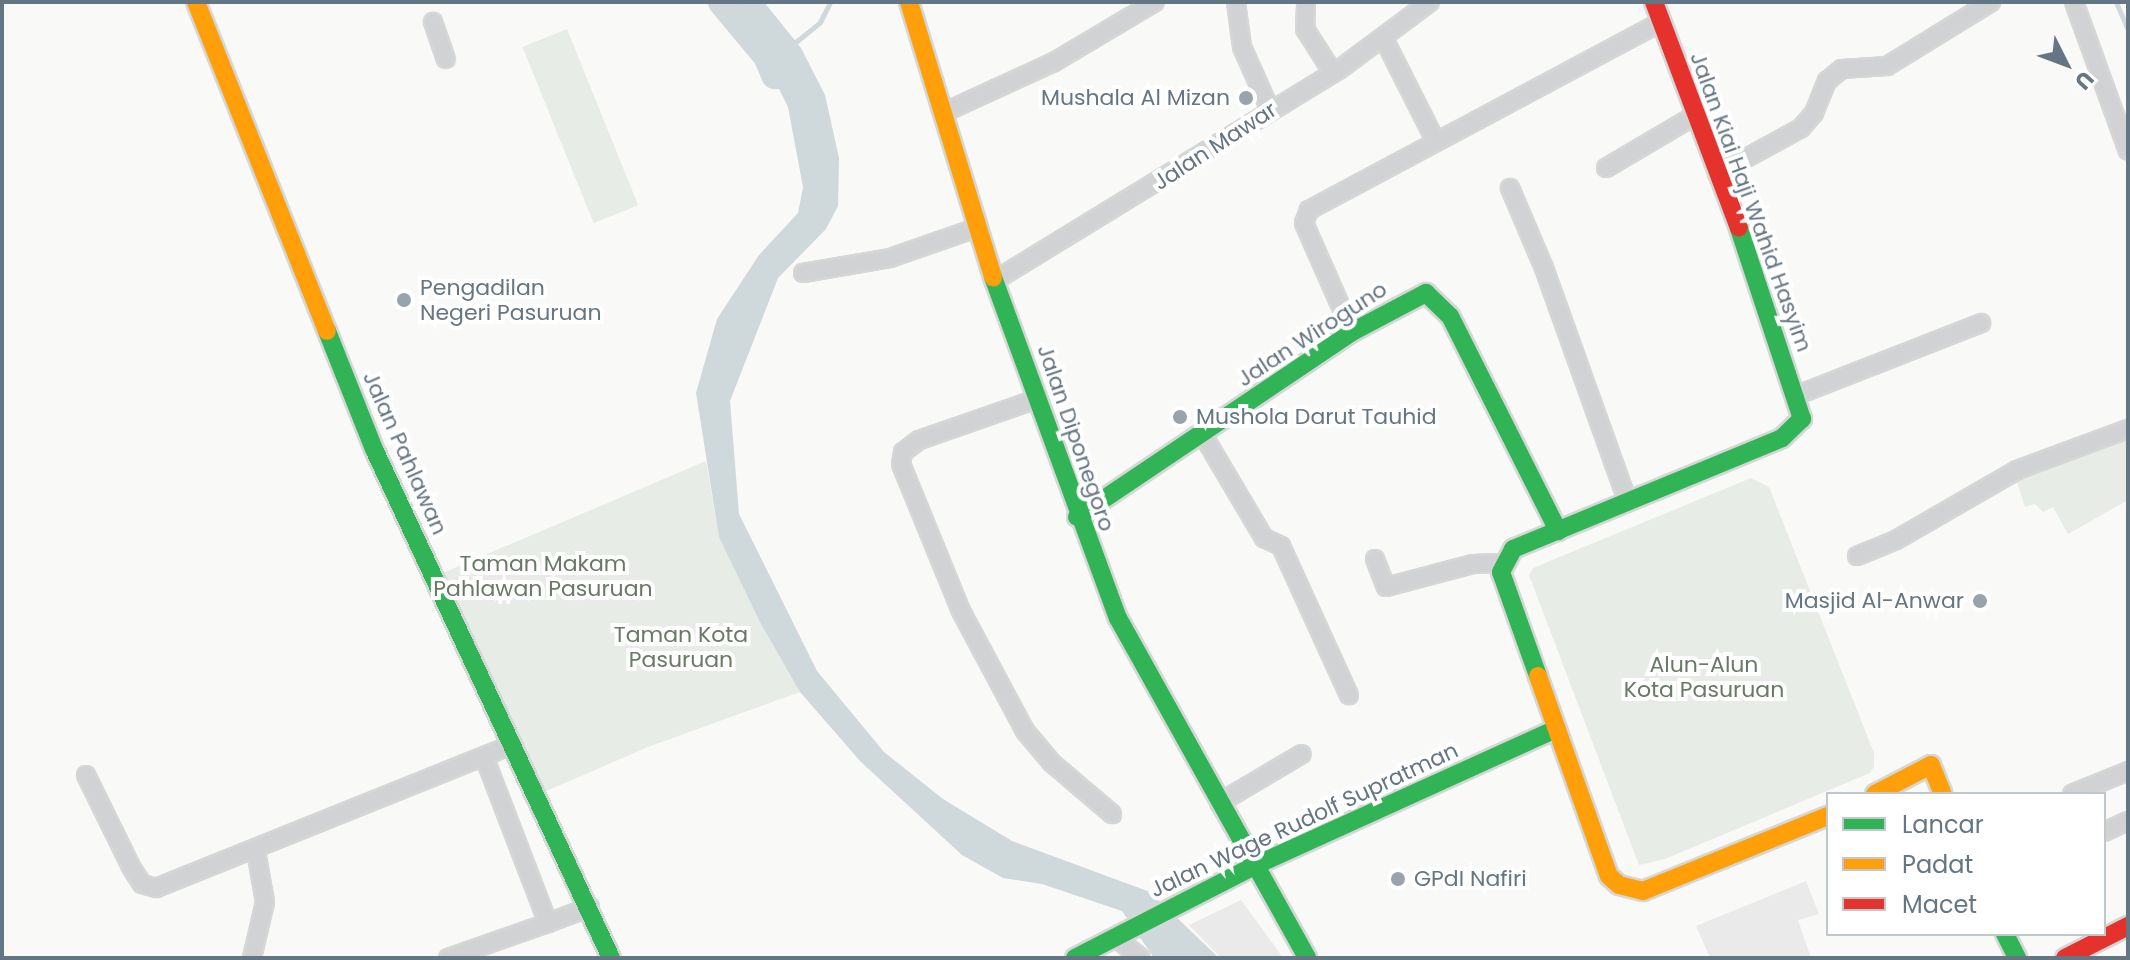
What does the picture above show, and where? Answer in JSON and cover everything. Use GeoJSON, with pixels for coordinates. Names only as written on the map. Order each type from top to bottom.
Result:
{"type":"FeatureCollection","features":[{"type":"Feature","properties":{"kind":"main road","name":"Jalan Pahlawan"},"geometry":{"type":"LineString","coordinates":[[196,2],[374,449],[590,907],[611,958]]}},
{"type":"Feature","properties":{"kind":"main road","name":"Jalan Diponegoro"},"geometry":{"type":"LineString","coordinates":[[909,2],[994,281],[1077,517],[1118,618],[1307,958]]}},
{"type":"Feature","properties":{"kind":"main road","name":"Jalan Kiai Haji Wahid Hasyim"},"geometry":{"type":"LineString","coordinates":[[1628,502],[1782,438],[1802,419],[1654,2]]}},
{"type":"Feature","properties":{"kind":"main road","name":"Jalan Wiroguno"},"geometry":{"type":"LineString","coordinates":[[1077,517],[1352,332],[1422,293],[1438,301],[1558,531]]}},
{"type":"Feature","properties":{"kind":"main road"},"geometry":{"type":"LineString","coordinates":[[1628,502],[1528,541],[1503,563],[1501,572],[1609,876],[1630,890],[1666,883],[1826,817]]}},
{"type":"Feature","properties":{"kind":"main road","name":"Jalan Wage Rudolf Supratman"},"geometry":{"type":"LineString","coordinates":[[1075,958],[1254,866],[1556,729]]}},
{"type":"Feature","properties":{"kind":"main road"},"geometry":{"type":"LineString","coordinates":[[1879,792],[1931,765],[1942,792]]}},
{"type":"Feature","properties":{"kind":"main road"},"geometry":{"type":"LineString","coordinates":[[2065,958],[2128,926]]}},
{"type":"Feature","properties":{"kind":"main road"},"geometry":{"type":"LineString","coordinates":[[2006,936],[2017,958]]}},
{"type":"Feature","properties":{"kind":"street"},"geometry":{"type":"LineString","coordinates":[[943,113],[1054,62],[1155,2]]}},
{"type":"Feature","properties":{"kind":"street"},"geometry":{"type":"LineString","coordinates":[[1236,2],[1242,47],[1270,110]]}},
{"type":"Feature","properties":{"kind":"street","name":"Jalan Mawar"},"geometry":{"type":"LineString","coordinates":[[994,281],[1333,73],[1384,39],[1430,2]]}},
{"type":"Feature","properties":{"kind":"street"},"geometry":{"type":"LineString","coordinates":[[1958,2],[1973,14]]}},
{"type":"Feature","properties":{"kind":"street"},"geometry":{"type":"LineString","coordinates":[[1717,174],[1801,128],[1814,113],[1827,81],[1842,69],[1882,68],[1991,2]]}},
{"type":"Feature","properties":{"kind":"street"},"geometry":{"type":"LineString","coordinates":[[2074,2],[2128,151]]}},
{"type":"Feature","properties":{"kind":"street"},"geometry":{"type":"LineString","coordinates":[[1306,5],[1305,29],[1333,73]]}},
{"type":"Feature","properties":{"kind":"street"},"geometry":{"type":"LineString","coordinates":[[433,22],[446,59]]}},
{"type":"Feature","properties":{"kind":"street"},"geometry":{"type":"LineString","coordinates":[[1352,332],[1304,220],[1319,204],[1661,22]]}},
{"type":"Feature","properties":{"kind":"street"},"geometry":{"type":"LineString","coordinates":[[1384,39],[1434,141]]}},
{"type":"Feature","properties":{"kind":"street"},"geometry":{"type":"LineString","coordinates":[[1606,168],[1694,116]]}},
{"type":"Feature","properties":{"kind":"street"},"geometry":{"type":"LineString","coordinates":[[1510,188],[1544,268],[1628,502]]}},
{"type":"Feature","properties":{"kind":"street"},"geometry":{"type":"LineString","coordinates":[[803,273],[890,258],[979,227]]}},
{"type":"Feature","properties":{"kind":"street"},"geometry":{"type":"LineString","coordinates":[[1795,396],[1981,323]]}},
{"type":"Feature","properties":{"kind":"street"},"geometry":{"type":"LineString","coordinates":[[1037,399],[919,440],[903,452],[901,464],[961,611],[1025,731],[1052,763],[1112,814]]}},
{"type":"Feature","properties":{"kind":"street"},"geometry":{"type":"LineString","coordinates":[[1857,556],[1896,540],[2017,470],[2128,429]]}},
{"type":"Feature","properties":{"kind":"street"},"geometry":{"type":"LineString","coordinates":[[1203,435],[1264,538],[1281,546],[1349,695]]}},
{"type":"Feature","properties":{"kind":"street"},"geometry":{"type":"LineString","coordinates":[[1375,559],[1386,587],[1473,564],[1503,563]]}},
{"type":"Feature","properties":{"kind":"street"},"geometry":{"type":"LineString","coordinates":[[86,775],[131,867],[148,888],[256,851],[485,759],[512,745]]}},
{"type":"Feature","properties":{"kind":"street"},"geometry":{"type":"LineString","coordinates":[[1219,803],[1302,754]]}},
{"type":"Feature","properties":{"kind":"street"},"geometry":{"type":"LineString","coordinates":[[485,759],[548,923]]}},
{"type":"Feature","properties":{"kind":"street"},"geometry":{"type":"LineString","coordinates":[[2077,792],[2128,771]]}},
{"type":"Feature","properties":{"kind":"street"},"geometry":{"type":"LineString","coordinates":[[2106,831],[2128,821]]}},
{"type":"Feature","properties":{"kind":"street"},"geometry":{"type":"LineString","coordinates":[[252,958],[265,917],[256,851]]}},
{"type":"Feature","properties":{"kind":"street"},"geometry":{"type":"LineString","coordinates":[[448,958],[590,907]]}},
{"type":"Feature","properties":{"kind":"street"},"geometry":{"type":"LineString","coordinates":[[1120,935],[1141,958]]}},
{"type":"Feature","properties":{"kind":"shaded area"},"geometry":{"type":"Polygon","coordinates":[[[723,2],[764,2],[801,48],[825,95],[839,158],[838,206],[826,229],[778,278],[730,401],[739,514],[817,671],[884,752],[943,799],[1012,841],[1150,892],[1219,958],[1154,958],[1122,911],[1042,884],[1003,878],[962,855],[861,762],[800,692],[760,622],[719,537],[696,393],[717,319],[759,255],[798,213],[803,187],[788,107],[755,41],[723,2]]]}},
{"type":"Feature","properties":{"kind":"shaded area"},"geometry":{"type":"Polygon","coordinates":[[[1806,881],[1819,914],[1798,920],[1811,958],[1710,958],[1696,926],[1806,881]]]}},
{"type":"Feature","properties":{"kind":"shaded area"},"geometry":{"type":"Polygon","coordinates":[[[1241,900],[1283,958],[1221,958],[1189,925],[1241,900]]]}},
{"type":"Feature","properties":{"kind":"green space"},"geometry":{"type":"Polygon","coordinates":[[[567,29],[638,205],[594,223],[522,47],[567,29]]]}},
{"type":"Feature","properties":{"kind":"green space"},"geometry":{"type":"Polygon","coordinates":[[[2128,429],[2128,500],[2068,534],[2053,507],[2043,512],[2035,504],[2025,507],[2014,472],[2128,429]]]}},
{"type":"Feature","properties":{"kind":"green space","name":"Taman Kota Pasuruan"},"geometry":{"type":"Polygon","coordinates":[[[706,461],[719,537],[800,692],[648,747],[537,795],[438,575],[706,461]]]}},
{"type":"Feature","properties":{"kind":"green space","name":"Alun-Alun Kota Pasuruan"},"geometry":{"type":"Polygon","coordinates":[[[1751,478],[1769,487],[1874,753],[1874,767],[1870,773],[1665,859],[1639,865],[1529,575],[1533,568],[1751,478]]]}},
{"type":"Feature","properties":{"kind":"waterway"},"geometry":{"type":"LineString","coordinates":[[722,2],[767,56],[775,75]]}},
{"type":"Feature","properties":{"kind":"waterway"},"geometry":{"type":"LineString","coordinates":[[792,45],[820,22],[830,2]]}},
{"type":"Feature","properties":{"kind":"waterway"},"geometry":{"type":"LineString","coordinates":[[2116,2],[2128,30]]}},
{"type":"Feature","properties":{"kind":"traffic: fast"},"geometry":{"type":"LineString","coordinates":[[1538,676],[1501,572],[1513,549],[1782,438],[1802,419],[1739,228]]}},
{"type":"Feature","properties":{"kind":"traffic: fast"},"geometry":{"type":"LineString","coordinates":[[993,277],[1118,618],[1307,958]]}},
{"type":"Feature","properties":{"kind":"traffic: fast"},"geometry":{"type":"LineString","coordinates":[[1077,517],[1352,332],[1426,293],[1450,316],[1558,531]]}},
{"type":"Feature","properties":{"kind":"traffic: fast"},"geometry":{"type":"LineString","coordinates":[[327,331],[374,449],[611,958]]}},
{"type":"Feature","properties":{"kind":"traffic: fast"},"geometry":{"type":"LineString","coordinates":[[1075,958],[1254,866],[1556,729]]}},
{"type":"Feature","properties":{"kind":"traffic: fast"},"geometry":{"type":"LineString","coordinates":[[2006,936],[2017,958]]}},
{"type":"Feature","properties":{"kind":"traffic: slow"},"geometry":{"type":"LineString","coordinates":[[196,2],[327,331]]}},
{"type":"Feature","properties":{"kind":"traffic: slow"},"geometry":{"type":"LineString","coordinates":[[909,2],[993,277]]}},
{"type":"Feature","properties":{"kind":"traffic: slow"},"geometry":{"type":"LineString","coordinates":[[1538,676],[1609,876],[1619,885],[1643,891],[1826,817]]}},
{"type":"Feature","properties":{"kind":"traffic: slow"},"geometry":{"type":"LineString","coordinates":[[1879,792],[1931,765],[1942,792]]}},
{"type":"Feature","properties":{"kind":"traffic: jam"},"geometry":{"type":"LineString","coordinates":[[1654,2],[1739,228]]}},
{"type":"Feature","properties":{"kind":"traffic: jam"},"geometry":{"type":"LineString","coordinates":[[2065,958],[2128,926]]}},
{"type":"Feature","properties":{"kind":"place","name":"Mushala Al Mizan"},"geometry":{"type":"Point","coordinates":[1246,98]}},
{"type":"Feature","properties":{"kind":"place","name":"Pengadilan Negeri Pasuruan"},"geometry":{"type":"Point","coordinates":[404,300]}},
{"type":"Feature","properties":{"kind":"place","name":"Mushola Darut Tauhid"},"geometry":{"type":"Point","coordinates":[1180,417]}},
{"type":"Feature","properties":{"kind":"place","name":"Masjid Al-Anwar"},"geometry":{"type":"Point","coordinates":[1980,601]}},
{"type":"Feature","properties":{"kind":"place","name":"GPdI Nafiri"},"geometry":{"type":"Point","coordinates":[1398,879]}},
{"type":"Feature","properties":{"kind":"park label","name":"Taman Makam Pahlawan Pasuruan"},"geometry":{"type":"Point","coordinates":[543,576]}}]}
